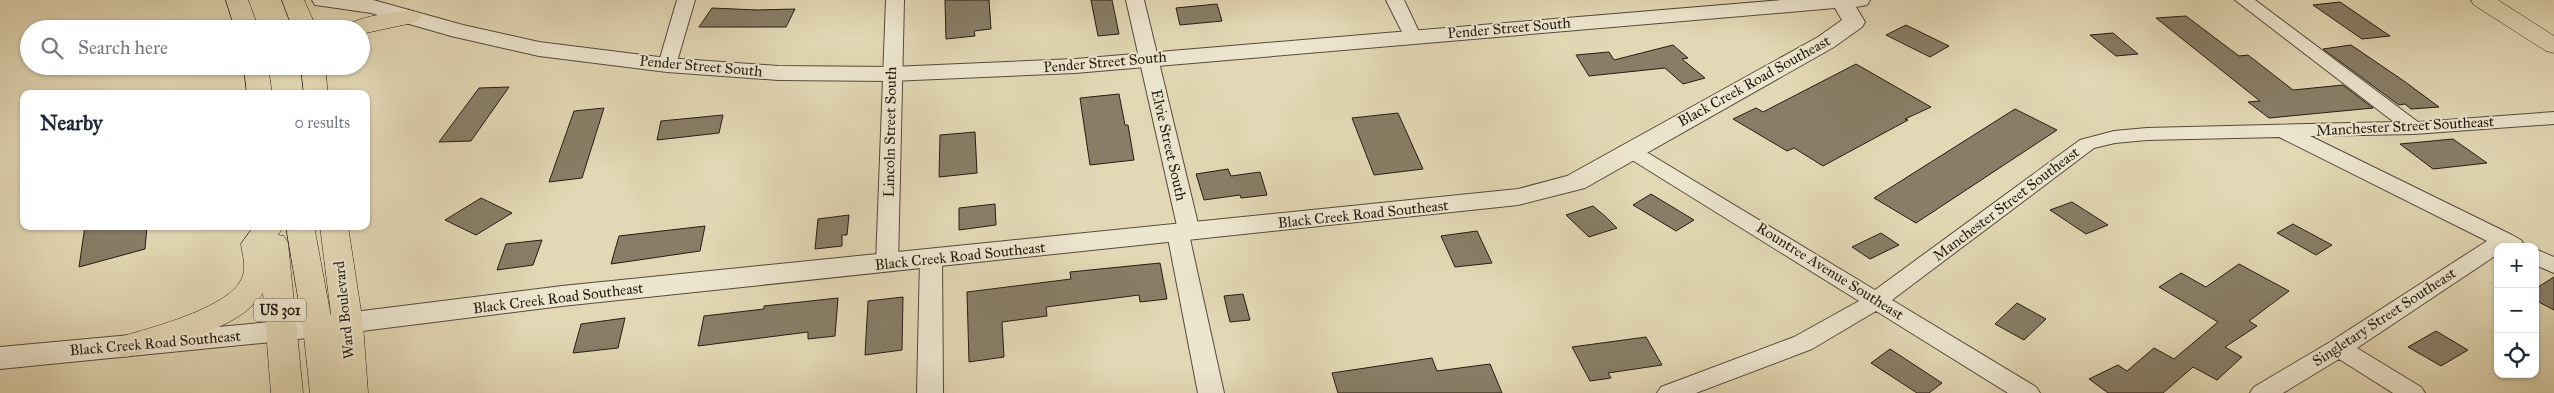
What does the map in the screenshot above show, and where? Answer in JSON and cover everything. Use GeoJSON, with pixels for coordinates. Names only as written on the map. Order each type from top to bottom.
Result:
{"type":"FeatureCollection","features":[{"type":"Feature","properties":{"kind":"main road"},"geometry":{"type":"LineString","coordinates":[[237,0],[244,20]]}},
{"type":"Feature","properties":{"kind":"main road"},"geometry":{"type":"LineString","coordinates":[[293,0],[301,20]]}},
{"type":"Feature","properties":{"kind":"main road"},"geometry":{"type":"LineString","coordinates":[[2482,0],[2554,46]]}},
{"type":"Feature","properties":{"kind":"main road"},"geometry":{"type":"LineString","coordinates":[[370,24],[409,17]]}},
{"type":"Feature","properties":{"kind":"main road"},"geometry":{"type":"LineString","coordinates":[[315,75],[316,90]]}},
{"type":"Feature","properties":{"kind":"main road"},"geometry":{"type":"LineString","coordinates":[[127,346],[201,321],[224,311],[241,299],[259,274],[255,244],[267,230]]}},
{"type":"Feature","properties":{"kind":"main road","name":"US 301"},"geometry":{"type":"LineString","coordinates":[[271,230],[287,393]]}},
{"type":"Feature","properties":{"kind":"main road"},"geometry":{"type":"LineString","coordinates":[[301,230],[333,325],[326,393]]}},
{"type":"Feature","properties":{"kind":"main road","name":"Ward Boulevard"},"geometry":{"type":"LineString","coordinates":[[334,230],[333,325],[352,393]]}},
{"type":"Feature","properties":{"kind":"street","name":"Pender Street South"},"geometry":{"type":"LineString","coordinates":[[323,0],[368,4],[409,17],[539,49],[667,65],[778,72],[890,74],[1017,69],[1149,59],[1847,0]]}},
{"type":"Feature","properties":{"kind":"street"},"geometry":{"type":"LineString","coordinates":[[667,65],[686,0]]}},
{"type":"Feature","properties":{"kind":"street","name":"Lincoln Street South"},"geometry":{"type":"LineString","coordinates":[[886,263],[890,194],[890,74],[895,0]]}},
{"type":"Feature","properties":{"kind":"street","name":"Elvie Street South"},"geometry":{"type":"LineString","coordinates":[[1135,0],[1149,59],[1184,233],[1211,393]]}},
{"type":"Feature","properties":{"kind":"street"},"geometry":{"type":"LineString","coordinates":[[1395,0],[1412,36]]}},
{"type":"Feature","properties":{"kind":"street","name":"Black Creek Road Southeast"},"geometry":{"type":"LineString","coordinates":[[0,358],[282,331],[562,296],[1518,197],[1576,182],[1706,107],[1772,74],[1854,22],[1847,0]]}},
{"type":"Feature","properties":{"kind":"street"},"geometry":{"type":"LineString","coordinates":[[2244,0],[2414,128]]}},
{"type":"Feature","properties":{"kind":"street","name":"Manchester Street Southeast"},"geometry":{"type":"LineString","coordinates":[[1670,393],[1803,343],[1877,300],[2087,144],[2114,137],[2147,134],[2414,128],[2554,118]]}},
{"type":"Feature","properties":{"kind":"street"},"geometry":{"type":"LineString","coordinates":[[2282,131],[2511,243]]}},
{"type":"Feature","properties":{"kind":"street","name":"Rountree Avenue Southeast"},"geometry":{"type":"LineString","coordinates":[[1632,151],[2027,393]]}},
{"type":"Feature","properties":{"kind":"street","name":"Singletary Street Southeast"},"geometry":{"type":"LineString","coordinates":[[2263,393],[2494,253]]}},
{"type":"Feature","properties":{"kind":"street"},"geometry":{"type":"LineString","coordinates":[[2539,258],[2554,266]]}},
{"type":"Feature","properties":{"kind":"street"},"geometry":{"type":"LineString","coordinates":[[930,393],[931,259]]}},
{"type":"Feature","properties":{"kind":"street"},"geometry":{"type":"LineString","coordinates":[[2339,348],[2412,393]]}},
{"type":"Feature","properties":{"kind":"building"},"geometry":{"type":"Polygon","coordinates":[[[945,0],[989,0],[991,29],[974,31],[975,36],[946,39],[945,0]]]}},
{"type":"Feature","properties":{"kind":"building"},"geometry":{"type":"Polygon","coordinates":[[[1091,0],[1112,0],[1119,34],[1098,36],[1091,0]]]}},
{"type":"Feature","properties":{"kind":"building"},"geometry":{"type":"Polygon","coordinates":[[[2340,2],[2390,36],[2362,39],[2313,5],[2340,2]]]}},
{"type":"Feature","properties":{"kind":"building"},"geometry":{"type":"Polygon","coordinates":[[[1217,4],[1222,21],[1180,25],[1176,8],[1217,4]]]}},
{"type":"Feature","properties":{"kind":"building"},"geometry":{"type":"Polygon","coordinates":[[[712,8],[795,9],[786,27],[699,27],[712,8]]]}},
{"type":"Feature","properties":{"kind":"building"},"geometry":{"type":"Polygon","coordinates":[[[2186,16],[2239,56],[2248,55],[2293,90],[2343,85],[2373,108],[2269,118],[2248,102],[2260,101],[2156,18],[2186,16]]]}},
{"type":"Feature","properties":{"kind":"building"},"geometry":{"type":"Polygon","coordinates":[[[1906,25],[1949,46],[1930,57],[1886,35],[1906,25]]]}},
{"type":"Feature","properties":{"kind":"building"},"geometry":{"type":"Polygon","coordinates":[[[2113,33],[2138,54],[2116,56],[2090,35],[2113,33]]]}},
{"type":"Feature","properties":{"kind":"building"},"geometry":{"type":"Polygon","coordinates":[[[1673,45],[1688,58],[1682,59],[1705,78],[1683,84],[1665,68],[1589,76],[1576,55],[1609,52],[1614,60],[1673,45]]]}},
{"type":"Feature","properties":{"kind":"building"},"geometry":{"type":"Polygon","coordinates":[[[2351,45],[2439,107],[2411,109],[2405,104],[2399,105],[2323,49],[2351,45]]]}},
{"type":"Feature","properties":{"kind":"building"},"geometry":{"type":"Polygon","coordinates":[[[1856,64],[1931,107],[1905,119],[1908,120],[1823,166],[1794,148],[1787,151],[1733,119],[1756,108],[1763,112],[1856,64]]]}},
{"type":"Feature","properties":{"kind":"building"},"geometry":{"type":"Polygon","coordinates":[[[509,87],[471,141],[439,142],[479,88],[509,87]]]}},
{"type":"Feature","properties":{"kind":"building"},"geometry":{"type":"Polygon","coordinates":[[[1119,94],[1125,125],[1128,125],[1134,160],[1090,165],[1080,98],[1119,94]]]}},
{"type":"Feature","properties":{"kind":"building"},"geometry":{"type":"Polygon","coordinates":[[[604,108],[582,178],[549,182],[574,111],[604,108]]]}},
{"type":"Feature","properties":{"kind":"building"},"geometry":{"type":"Polygon","coordinates":[[[2015,109],[2057,130],[1916,223],[1874,198],[2015,109]]]}},
{"type":"Feature","properties":{"kind":"building"},"geometry":{"type":"Polygon","coordinates":[[[1398,113],[1423,169],[1374,175],[1352,118],[1398,113]]]}},
{"type":"Feature","properties":{"kind":"building"},"geometry":{"type":"Polygon","coordinates":[[[723,115],[719,133],[657,140],[661,121],[723,115]]]}},
{"type":"Feature","properties":{"kind":"building"},"geometry":{"type":"Polygon","coordinates":[[[975,132],[977,173],[939,177],[940,135],[975,132]]]}},
{"type":"Feature","properties":{"kind":"building"},"geometry":{"type":"Polygon","coordinates":[[[2453,139],[2487,163],[2433,169],[2400,144],[2453,139]]]}},
{"type":"Feature","properties":{"kind":"building"},"geometry":{"type":"Polygon","coordinates":[[[1228,169],[1231,176],[1260,172],[1267,195],[1241,198],[1240,195],[1204,200],[1196,174],[1228,169]]]}},
{"type":"Feature","properties":{"kind":"building"},"geometry":{"type":"Polygon","coordinates":[[[1651,194],[1694,220],[1676,231],[1633,205],[1651,194]]]}},
{"type":"Feature","properties":{"kind":"building"},"geometry":{"type":"Polygon","coordinates":[[[481,198],[512,213],[476,235],[445,220],[481,198]]]}},
{"type":"Feature","properties":{"kind":"building"},"geometry":{"type":"Polygon","coordinates":[[[2072,202],[2108,225],[2086,234],[2050,210],[2072,202]]]}},
{"type":"Feature","properties":{"kind":"building"},"geometry":{"type":"Polygon","coordinates":[[[995,204],[996,225],[959,230],[959,208],[995,204]]]}},
{"type":"Feature","properties":{"kind":"building"},"geometry":{"type":"Polygon","coordinates":[[[1593,206],[1617,228],[1589,237],[1566,215],[1593,206]]]}},
{"type":"Feature","properties":{"kind":"building"},"geometry":{"type":"Polygon","coordinates":[[[849,215],[847,235],[842,235],[842,246],[815,249],[818,219],[849,215]]]}},
{"type":"Feature","properties":{"kind":"building"},"geometry":{"type":"Polygon","coordinates":[[[2293,224],[2332,245],[2316,255],[2277,233],[2293,224]]]}},
{"type":"Feature","properties":{"kind":"building"},"geometry":{"type":"Polygon","coordinates":[[[705,226],[700,251],[611,264],[619,236],[705,226]]]}},
{"type":"Feature","properties":{"kind":"building"},"geometry":{"type":"Polygon","coordinates":[[[84,230],[147,230],[145,249],[79,267],[84,230]]]}},
{"type":"Feature","properties":{"kind":"building"},"geometry":{"type":"Polygon","coordinates":[[[1477,231],[1492,263],[1455,267],[1441,236],[1477,231]]]}},
{"type":"Feature","properties":{"kind":"building"},"geometry":{"type":"Polygon","coordinates":[[[1881,233],[1899,245],[1870,259],[1852,247],[1881,233]]]}},
{"type":"Feature","properties":{"kind":"building"},"geometry":{"type":"Polygon","coordinates":[[[542,240],[533,265],[497,270],[506,244],[542,240]]]}},
{"type":"Feature","properties":{"kind":"building"},"geometry":{"type":"Polygon","coordinates":[[[1160,263],[1167,299],[1140,302],[1139,295],[1046,307],[1047,316],[1002,322],[1004,357],[969,362],[967,292],[1071,279],[1070,272],[1160,263]]]}},
{"type":"Feature","properties":{"kind":"building"},"geometry":{"type":"Polygon","coordinates":[[[2239,264],[2289,291],[2249,321],[2257,326],[2225,347],[2242,357],[2217,380],[2193,367],[2163,393],[2108,393],[2089,379],[2118,365],[2127,371],[2154,348],[2174,359],[2218,322],[2159,287],[2181,273],[2206,287],[2239,264]]]}},
{"type":"Feature","properties":{"kind":"building"},"geometry":{"type":"Polygon","coordinates":[[[2554,277],[2554,310],[2539,302],[2539,286],[2554,277]]]}},
{"type":"Feature","properties":{"kind":"building"},"geometry":{"type":"Polygon","coordinates":[[[1243,294],[1250,320],[1230,322],[1224,296],[1243,294]]]}},
{"type":"Feature","properties":{"kind":"building"},"geometry":{"type":"Polygon","coordinates":[[[903,297],[902,350],[865,355],[868,301],[903,297]]]}},
{"type":"Feature","properties":{"kind":"building"},"geometry":{"type":"Polygon","coordinates":[[[838,298],[835,336],[808,339],[808,332],[698,346],[704,316],[764,309],[764,306],[838,298]]]}},
{"type":"Feature","properties":{"kind":"building"},"geometry":{"type":"Polygon","coordinates":[[[2017,303],[2046,319],[2024,340],[1995,324],[2017,303]]]}},
{"type":"Feature","properties":{"kind":"building"},"geometry":{"type":"Polygon","coordinates":[[[625,318],[618,348],[573,353],[581,324],[625,318]]]}},
{"type":"Feature","properties":{"kind":"building"},"geometry":{"type":"Polygon","coordinates":[[[2436,331],[2468,350],[2441,366],[2408,347],[2436,331]]]}},
{"type":"Feature","properties":{"kind":"building"},"geometry":{"type":"Polygon","coordinates":[[[1646,337],[1662,365],[1608,373],[1611,378],[1590,381],[1572,347],[1646,337]]]}},
{"type":"Feature","properties":{"kind":"building"},"geometry":{"type":"Polygon","coordinates":[[[1890,349],[1942,383],[1929,393],[1917,393],[1871,363],[1890,349]]]}},
{"type":"Feature","properties":{"kind":"building"},"geometry":{"type":"Polygon","coordinates":[[[1432,358],[1437,371],[1490,364],[1502,393],[1338,393],[1332,373],[1432,358]]]}}]}
